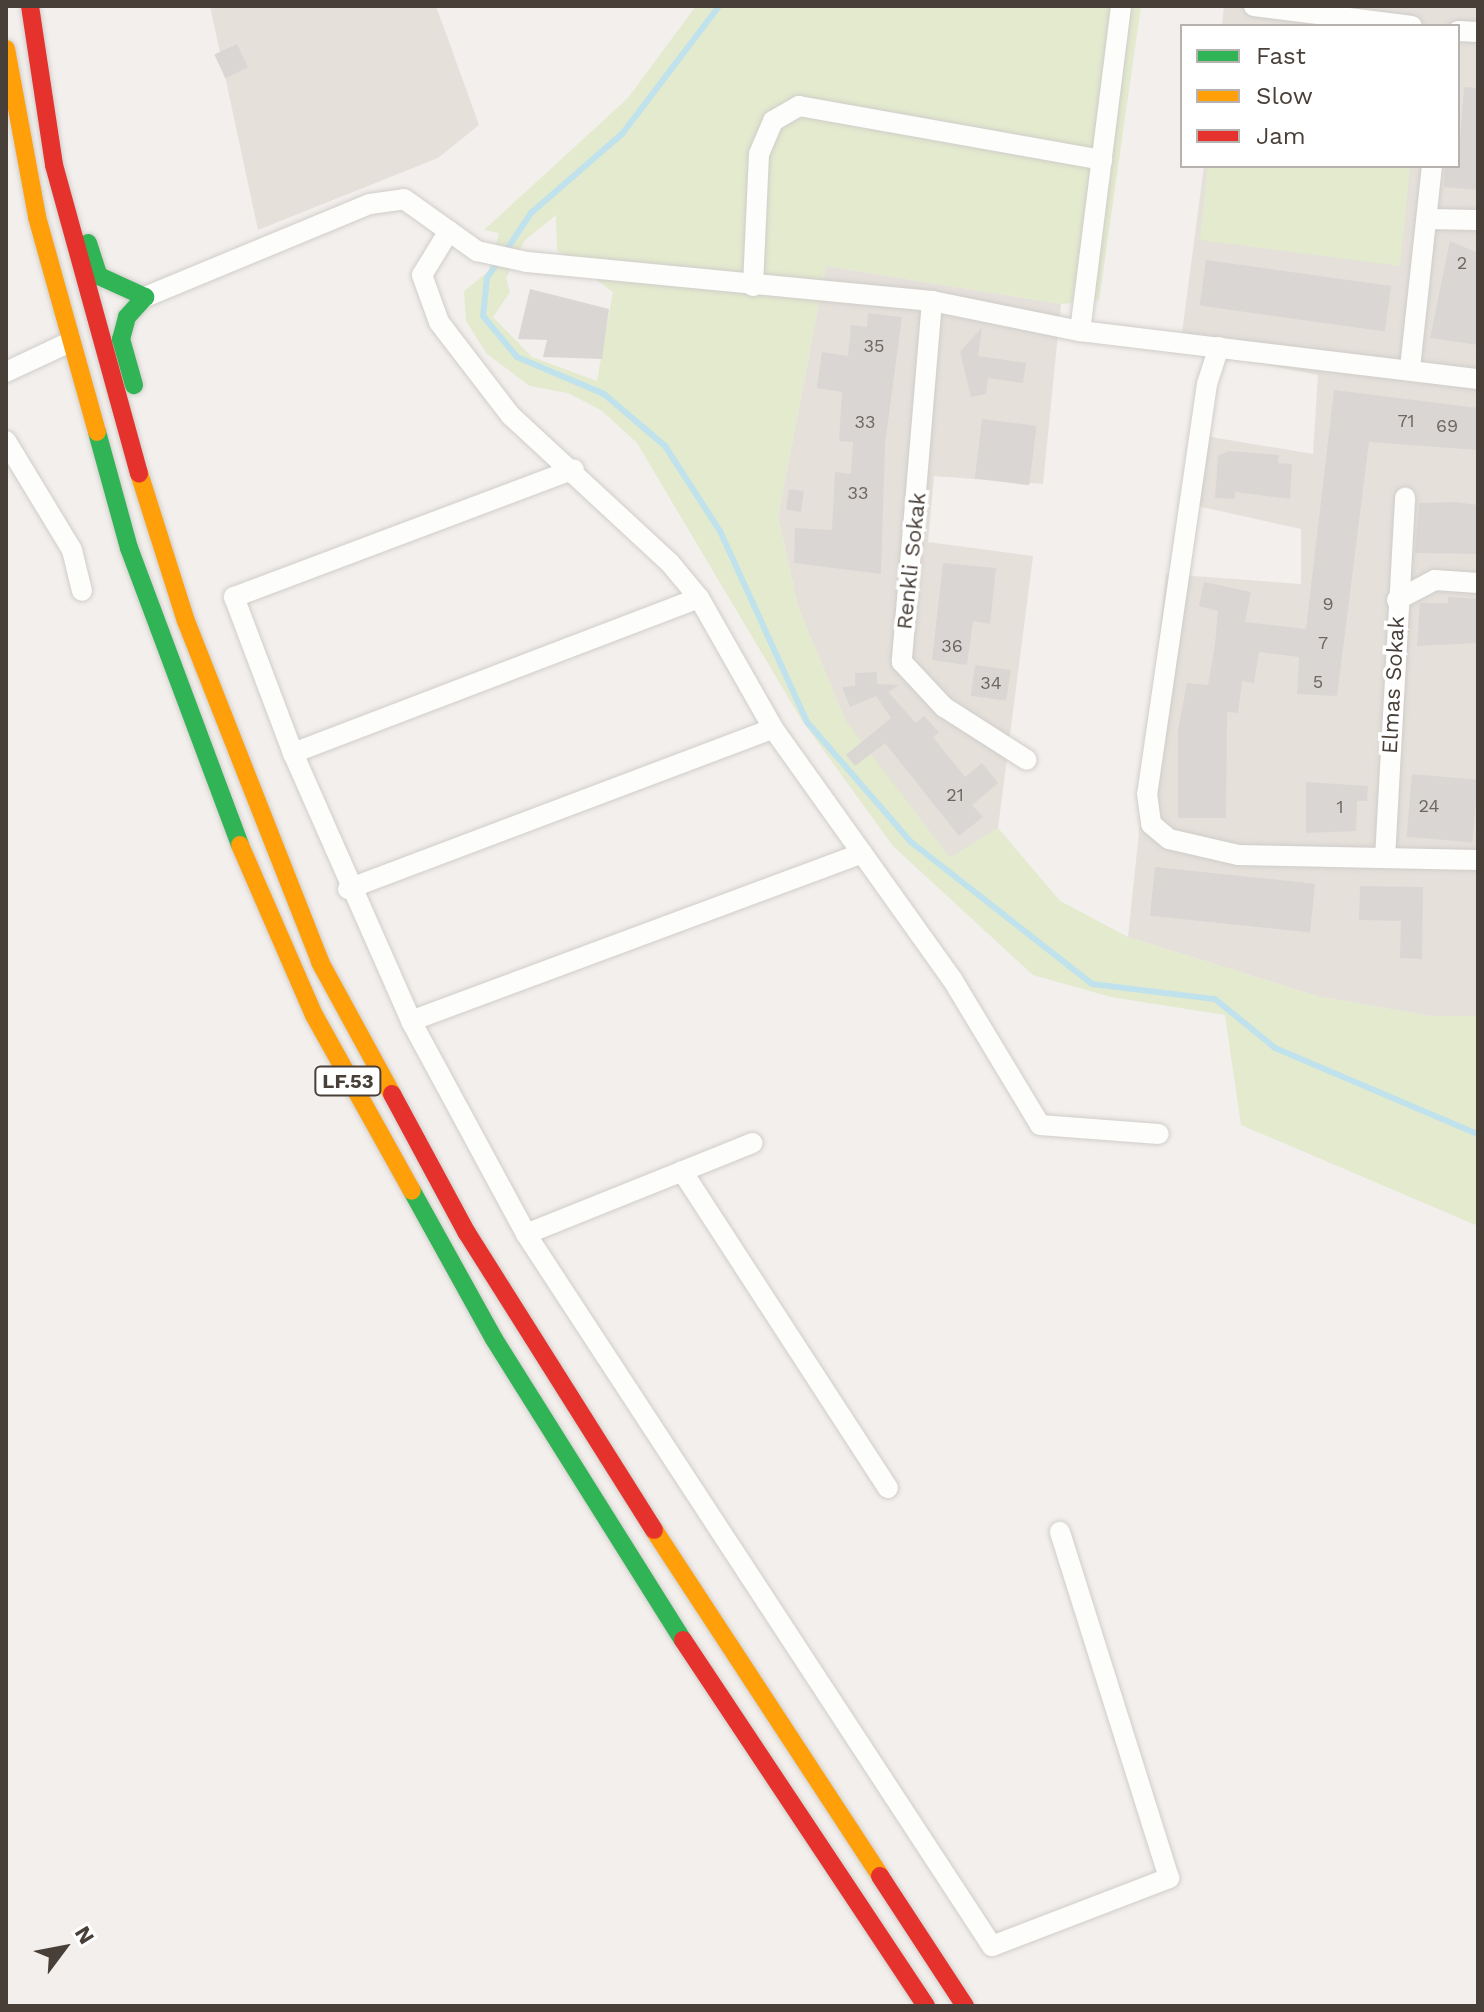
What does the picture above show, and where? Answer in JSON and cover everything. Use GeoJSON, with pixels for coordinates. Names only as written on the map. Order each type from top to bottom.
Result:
{"type":"FeatureCollection","features":[{"type":"Feature","properties":{"kind":"highway","name":"LF.53"},"geometry":{"type":"LineString","coordinates":[[30,6],[54,165],[110,385],[186,621],[320,962],[467,1233],[566,1395],[965,2006]]}},
{"type":"Feature","properties":{"kind":"highway"},"geometry":{"type":"LineString","coordinates":[[40,6],[99,276],[145,297],[127,317],[121,339],[182,552],[320,962]]}},
{"type":"Feature","properties":{"kind":"highway","name":"LF.53"},"geometry":{"type":"LineString","coordinates":[[6,49],[68,343],[129,548],[211,778],[328,1042],[510,1365],[739,1729],[926,2006]]}},
{"type":"Feature","properties":{"kind":"street"},"geometry":{"type":"LineString","coordinates":[[1080,331],[1121,6]]}},
{"type":"Feature","properties":{"kind":"street"},"geometry":{"type":"LineString","coordinates":[[1254,6],[1396,24]]}},
{"type":"Feature","properties":{"kind":"street"},"geometry":{"type":"LineString","coordinates":[[753,286],[759,154],[773,121],[799,106],[1102,160]]}},
{"type":"Feature","properties":{"kind":"street"},"geometry":{"type":"LineString","coordinates":[[1410,368],[1432,168]]}},
{"type":"Feature","properties":{"kind":"street"},"geometry":{"type":"LineString","coordinates":[[145,297],[370,204],[404,199],[477,251],[527,262],[932,301],[1080,331],[1410,368],[1478,379]]}},
{"type":"Feature","properties":{"kind":"street"},"geometry":{"type":"LineString","coordinates":[[1428,219],[1478,220]]}},
{"type":"Feature","properties":{"kind":"street"},"geometry":{"type":"LineString","coordinates":[[449,231],[422,275],[439,322],[511,416],[574,469],[699,598],[773,728],[952,979],[1040,1125],[1159,1134]]}},
{"type":"Feature","properties":{"kind":"street","name":"Renkli Sokak"},"geometry":{"type":"LineString","coordinates":[[932,301],[902,662],[944,707],[1027,760]]}},
{"type":"Feature","properties":{"kind":"street"},"geometry":{"type":"LineString","coordinates":[[6,372],[68,343]]}},
{"type":"Feature","properties":{"kind":"street"},"geometry":{"type":"LineString","coordinates":[[1219,347],[1207,384],[1150,778],[1151,824],[1169,839],[1238,855],[1478,860]]}},
{"type":"Feature","properties":{"kind":"street"},"geometry":{"type":"LineString","coordinates":[[6,441],[72,550],[82,591]]}},
{"type":"Feature","properties":{"kind":"street"},"geometry":{"type":"LineString","coordinates":[[574,469],[234,597],[348,889],[411,1021],[526,1234],[992,1946],[1169,1878],[1060,1532]]}},
{"type":"Feature","properties":{"kind":"street"},"geometry":{"type":"LineString","coordinates":[[1397,600],[1405,498]]}},
{"type":"Feature","properties":{"kind":"street","name":"Elmas Sokak"},"geometry":{"type":"LineString","coordinates":[[1385,858],[1397,600],[1435,580],[1478,583]]}},
{"type":"Feature","properties":{"kind":"street"},"geometry":{"type":"LineString","coordinates":[[293,753],[699,598]]}},
{"type":"Feature","properties":{"kind":"street"},"geometry":{"type":"LineString","coordinates":[[348,889],[773,728]]}},
{"type":"Feature","properties":{"kind":"street"},"geometry":{"type":"LineString","coordinates":[[411,1021],[862,853]]}},
{"type":"Feature","properties":{"kind":"street"},"geometry":{"type":"LineString","coordinates":[[526,1234],[752,1143]]}},
{"type":"Feature","properties":{"kind":"street"},"geometry":{"type":"LineString","coordinates":[[682,1171],[888,1488]]}},
{"type":"Feature","properties":{"kind":"shaded area"},"geometry":{"type":"Polygon","coordinates":[[[210,6],[436,6],[479,125],[438,158],[258,230],[210,6]]]}},
{"type":"Feature","properties":{"kind":"shaded area"},"geometry":{"type":"Polygon","coordinates":[[[1224,6],[1478,6],[1478,1016],[1431,1016],[1320,997],[1128,937],[1166,574],[1301,584],[1301,529],[1188,504],[1199,435],[1313,454],[1318,375],[1180,348],[1204,168],[1460,168],[1460,24],[1222,24],[1224,6]]]}},
{"type":"Feature","properties":{"kind":"shaded area"},"geometry":{"type":"Polygon","coordinates":[[[826,266],[1061,304],[1043,484],[934,476],[928,542],[1033,556],[998,828],[950,858],[854,742],[798,606],[778,517],[826,266]]]}},
{"type":"Feature","properties":{"kind":"green space"},"geometry":{"type":"Polygon","coordinates":[[[696,6],[1141,6],[1099,300],[1061,304],[826,266],[778,517],[798,606],[845,720],[950,858],[998,828],[1060,901],[1128,937],[1320,997],[1431,1016],[1478,1016],[1478,1226],[1241,1125],[1225,1015],[1111,997],[1033,975],[893,846],[801,719],[637,443],[601,410],[568,393],[530,386],[487,354],[466,321],[464,291],[489,271],[499,233],[484,230],[628,98],[696,6]],[[556,215],[525,240],[506,278],[510,292],[493,317],[532,357],[597,381],[613,292],[557,250],[556,215]]]}},
{"type":"Feature","properties":{"kind":"green space"},"geometry":{"type":"Polygon","coordinates":[[[1208,168],[1410,168],[1400,266],[1200,240],[1208,168]]]}},
{"type":"Feature","properties":{"kind":"building"},"geometry":{"type":"Polygon","coordinates":[[[237,44],[248,68],[225,78],[214,55],[237,44]]]}},
{"type":"Feature","properties":{"kind":"building"},"geometry":{"type":"Polygon","coordinates":[[[1464,87],[1478,88],[1478,190],[1444,187],[1445,168],[1460,168],[1464,87]]]}},
{"type":"Feature","properties":{"kind":"building"},"geometry":{"type":"Polygon","coordinates":[[[1450,241],[1478,253],[1478,345],[1430,338],[1450,241]]]}},
{"type":"Feature","properties":{"kind":"building"},"geometry":{"type":"Polygon","coordinates":[[[1206,260],[1391,286],[1385,332],[1200,306],[1206,260]]]}},
{"type":"Feature","properties":{"kind":"building"},"geometry":{"type":"Polygon","coordinates":[[[530,289],[609,309],[602,359],[543,357],[547,340],[518,339],[530,289]]]}},
{"type":"Feature","properties":{"kind":"building"},"geometry":{"type":"Polygon","coordinates":[[[868,313],[902,317],[885,444],[881,574],[794,563],[795,528],[832,530],[835,472],[851,474],[853,442],[839,441],[842,392],[817,388],[822,352],[848,356],[851,325],[867,327],[868,313]]]}},
{"type":"Feature","properties":{"kind":"building"},"geometry":{"type":"Polygon","coordinates":[[[982,327],[978,356],[1026,363],[1023,383],[988,378],[986,394],[971,397],[960,352],[982,327]]]}},
{"type":"Feature","properties":{"kind":"building"},"geometry":{"type":"Polygon","coordinates":[[[1334,390],[1478,408],[1478,450],[1369,442],[1337,696],[1297,694],[1299,657],[1259,652],[1254,683],[1242,681],[1238,713],[1227,712],[1226,818],[1178,818],[1178,730],[1187,683],[1208,685],[1215,644],[1218,611],[1199,606],[1204,582],[1251,592],[1245,622],[1306,629],[1334,390]]]}},
{"type":"Feature","properties":{"kind":"building"},"geometry":{"type":"Polygon","coordinates":[[[982,419],[1037,426],[1029,485],[975,479],[982,419]]]}},
{"type":"Feature","properties":{"kind":"building"},"geometry":{"type":"Polygon","coordinates":[[[1229,451],[1279,455],[1278,463],[1292,464],[1290,499],[1235,492],[1235,499],[1215,498],[1218,456],[1229,451]]]}},
{"type":"Feature","properties":{"kind":"building"},"geometry":{"type":"Polygon","coordinates":[[[789,489],[804,491],[801,512],[786,510],[789,489]]]}},
{"type":"Feature","properties":{"kind":"building"},"geometry":{"type":"Polygon","coordinates":[[[1419,503],[1478,505],[1478,554],[1415,553],[1419,503]]]}},
{"type":"Feature","properties":{"kind":"building"},"geometry":{"type":"Polygon","coordinates":[[[943,563],[996,568],[990,624],[973,621],[967,665],[932,660],[943,563]]]}},
{"type":"Feature","properties":{"kind":"building"},"geometry":{"type":"Polygon","coordinates":[[[1448,597],[1478,599],[1478,643],[1417,646],[1420,603],[1448,603],[1448,597]]]}},
{"type":"Feature","properties":{"kind":"building"},"geometry":{"type":"Polygon","coordinates":[[[975,665],[1011,670],[1006,701],[971,696],[975,665]]]}},
{"type":"Feature","properties":{"kind":"building"},"geometry":{"type":"Polygon","coordinates":[[[877,672],[877,684],[899,685],[888,692],[916,723],[924,716],[939,732],[933,737],[965,777],[982,763],[998,783],[972,805],[983,817],[959,836],[885,743],[855,766],[846,755],[891,718],[876,696],[850,707],[842,687],[855,686],[855,673],[877,672]]]}},
{"type":"Feature","properties":{"kind":"building"},"geometry":{"type":"Polygon","coordinates":[[[1412,774],[1478,780],[1472,843],[1407,837],[1412,774]]]}},
{"type":"Feature","properties":{"kind":"building"},"geometry":{"type":"Polygon","coordinates":[[[1306,782],[1368,786],[1367,801],[1357,801],[1356,831],[1306,833],[1306,782]]]}},
{"type":"Feature","properties":{"kind":"building"},"geometry":{"type":"Polygon","coordinates":[[[1155,867],[1315,884],[1310,933],[1150,916],[1155,867]]]}},
{"type":"Feature","properties":{"kind":"building"},"geometry":{"type":"Polygon","coordinates":[[[1360,886],[1423,887],[1422,959],[1400,958],[1401,921],[1359,920],[1360,886]]]}},
{"type":"Feature","properties":{"kind":"waterway"},"geometry":{"type":"LineString","coordinates":[[505,252],[531,213],[622,134],[719,6]]}},
{"type":"Feature","properties":{"kind":"waterway"},"geometry":{"type":"LineString","coordinates":[[498,262],[487,278],[483,316],[517,357],[604,394],[665,446],[720,531],[807,722],[911,842],[1092,984],[1215,999],[1275,1048],[1478,1134]]}},
{"type":"Feature","properties":{"kind":"traffic: fast"},"geometry":{"type":"LineString","coordinates":[[88,243],[99,276],[145,297],[127,317],[121,339],[134,385]]}},
{"type":"Feature","properties":{"kind":"traffic: fast"},"geometry":{"type":"LineString","coordinates":[[97,432],[129,548],[240,845]]}},
{"type":"Feature","properties":{"kind":"traffic: fast"},"geometry":{"type":"LineString","coordinates":[[412,1191],[494,1339],[683,1640]]}},
{"type":"Feature","properties":{"kind":"traffic: slow"},"geometry":{"type":"LineString","coordinates":[[6,49],[37,217],[97,432]]}},
{"type":"Feature","properties":{"kind":"traffic: slow"},"geometry":{"type":"LineString","coordinates":[[139,473],[186,621],[320,962],[392,1094]]}},
{"type":"Feature","properties":{"kind":"traffic: slow"},"geometry":{"type":"LineString","coordinates":[[240,845],[314,1015],[412,1191]]}},
{"type":"Feature","properties":{"kind":"traffic: slow"},"geometry":{"type":"LineString","coordinates":[[654,1530],[880,1876]]}},
{"type":"Feature","properties":{"kind":"traffic: jam"},"geometry":{"type":"LineString","coordinates":[[30,6],[54,165],[139,473]]}},
{"type":"Feature","properties":{"kind":"traffic: jam"},"geometry":{"type":"LineString","coordinates":[[392,1094],[467,1233],[654,1530]]}},
{"type":"Feature","properties":{"kind":"traffic: jam"},"geometry":{"type":"LineString","coordinates":[[683,1640],[926,2006]]}},
{"type":"Feature","properties":{"kind":"traffic: jam"},"geometry":{"type":"LineString","coordinates":[[880,1876],[965,2006]]}}]}
